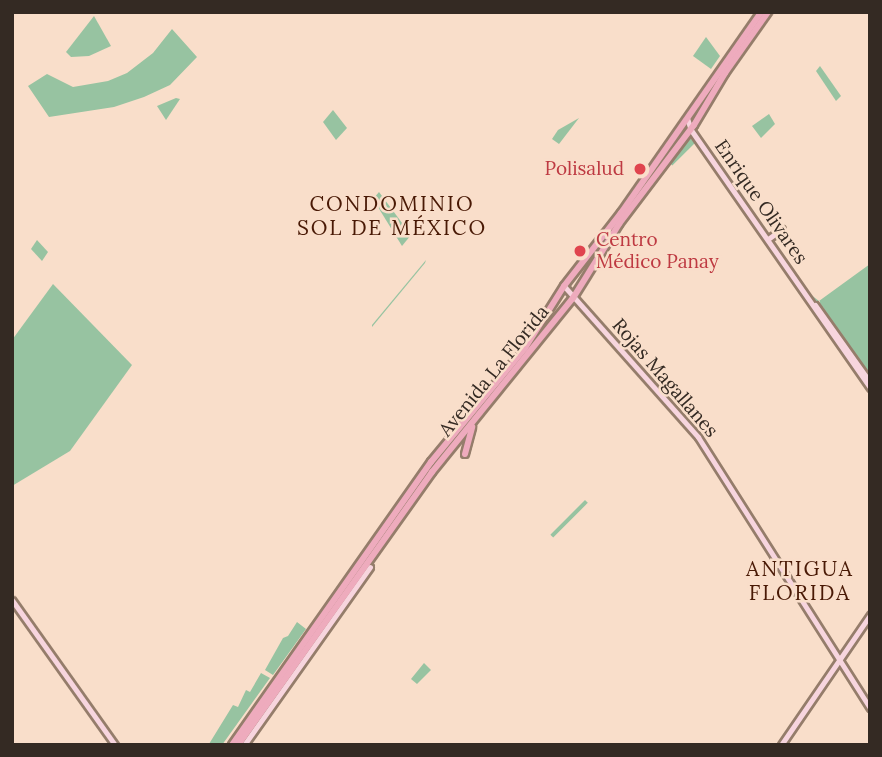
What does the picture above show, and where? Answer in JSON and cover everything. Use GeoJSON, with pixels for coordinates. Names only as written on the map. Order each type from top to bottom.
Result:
{"type":"FeatureCollection","features":[{"type":"Feature","properties":{"kind":"main road","name":"Avenida La Florida"},"geometry":{"type":"LineString","coordinates":[[231,745],[237,741],[315,633],[337,596],[402,509],[454,432],[516,361],[564,286],[621,213],[761,12]]}},
{"type":"Feature","properties":{"kind":"main road","name":"Avenida La Florida"},"geometry":{"type":"LineString","coordinates":[[315,633],[331,616],[382,543],[402,509],[573,298],[627,213],[691,130],[768,12]]}},
{"type":"Feature","properties":{"kind":"main road"},"geometry":{"type":"LineString","coordinates":[[698,102],[706,107]]}},
{"type":"Feature","properties":{"kind":"main road","name":"Enrique Olivares"},"geometry":{"type":"LineString","coordinates":[[687,118],[691,130],[870,388]]}},
{"type":"Feature","properties":{"kind":"main road"},"geometry":{"type":"LineString","coordinates":[[768,239],[782,229]]}},
{"type":"Feature","properties":{"kind":"main road"},"geometry":{"type":"LineString","coordinates":[[577,269],[585,270],[589,276]]}},
{"type":"Feature","properties":{"kind":"main road","name":"Rojas Magallanes"},"geometry":{"type":"LineString","coordinates":[[564,286],[698,437],[870,708]]}},
{"type":"Feature","properties":{"kind":"main road","name":"Enrique Olivares"},"geometry":{"type":"LineString","coordinates":[[812,303],[821,311],[870,382]]}},
{"type":"Feature","properties":{"kind":"main road"},"geometry":{"type":"LineString","coordinates":[[547,313],[549,319],[556,320]]}},
{"type":"Feature","properties":{"kind":"main road"},"geometry":{"type":"LineString","coordinates":[[465,454],[472,425]]}},
{"type":"Feature","properties":{"kind":"main road"},"geometry":{"type":"LineString","coordinates":[[454,432],[461,439]]}},
{"type":"Feature","properties":{"kind":"main road"},"geometry":{"type":"LineString","coordinates":[[244,745],[370,567],[382,543]]}},
{"type":"Feature","properties":{"kind":"main road"},"geometry":{"type":"LineString","coordinates":[[321,611],[337,596]]}},
{"type":"Feature","properties":{"kind":"main road"},"geometry":{"type":"LineString","coordinates":[[331,616],[346,601]]}},
{"type":"Feature","properties":{"kind":"main road"},"geometry":{"type":"LineString","coordinates":[[13,603],[115,745]]}},
{"type":"Feature","properties":{"kind":"main road"},"geometry":{"type":"LineString","coordinates":[[781,745],[870,615]]}},
{"type":"Feature","properties":{"kind":"green space"},"geometry":{"type":"Polygon","coordinates":[[[94,16],[111,46],[89,56],[71,57],[66,52],[94,16]]]}},
{"type":"Feature","properties":{"kind":"green space"},"geometry":{"type":"Polygon","coordinates":[[[172,29],[197,57],[170,85],[144,97],[114,107],[49,117],[28,86],[47,74],[73,87],[108,81],[127,73],[153,53],[172,29]]]}},
{"type":"Feature","properties":{"kind":"green space"},"geometry":{"type":"Polygon","coordinates":[[[706,37],[720,56],[711,69],[693,56],[706,37]]]}},
{"type":"Feature","properties":{"kind":"green space"},"geometry":{"type":"Polygon","coordinates":[[[820,66],[841,96],[836,101],[816,71],[820,66]]]}},
{"type":"Feature","properties":{"kind":"green space"},"geometry":{"type":"Polygon","coordinates":[[[176,98],[180,99],[166,120],[157,106],[176,98]]]}},
{"type":"Feature","properties":{"kind":"green space"},"geometry":{"type":"Polygon","coordinates":[[[333,110],[347,128],[336,140],[323,122],[333,110]]]}},
{"type":"Feature","properties":{"kind":"green space"},"geometry":{"type":"Polygon","coordinates":[[[769,114],[775,124],[761,138],[752,126],[769,114]]]}},
{"type":"Feature","properties":{"kind":"green space"},"geometry":{"type":"Polygon","coordinates":[[[579,118],[559,144],[552,139],[558,130],[579,118]]]}},
{"type":"Feature","properties":{"kind":"green space"},"geometry":{"type":"Polygon","coordinates":[[[685,125],[686,130],[588,270],[583,266],[685,125]]]}},
{"type":"Feature","properties":{"kind":"green space"},"geometry":{"type":"Polygon","coordinates":[[[690,138],[695,143],[672,166],[667,161],[690,138]]]}},
{"type":"Feature","properties":{"kind":"green space","name":"CONDOMINIO SOL DE MÉXICO"},"geometry":{"type":"Polygon","coordinates":[[[379,192],[411,235],[402,246],[373,199],[379,192]]]}},
{"type":"Feature","properties":{"kind":"green space"},"geometry":{"type":"Polygon","coordinates":[[[37,240],[48,252],[42,261],[31,249],[37,240]]]}},
{"type":"Feature","properties":{"kind":"green space"},"geometry":{"type":"Polygon","coordinates":[[[426,260],[425,263],[372,327],[372,325],[426,260]]]}},
{"type":"Feature","properties":{"kind":"green space"},"geometry":{"type":"Polygon","coordinates":[[[870,264],[870,375],[824,308],[820,307],[820,301],[816,302],[810,294],[819,301],[870,264]]]}},
{"type":"Feature","properties":{"kind":"green space"},"geometry":{"type":"Polygon","coordinates":[[[53,284],[132,365],[70,451],[12,486],[12,340],[53,284]]]}},
{"type":"Feature","properties":{"kind":"green space"},"geometry":{"type":"Polygon","coordinates":[[[585,500],[588,503],[553,537],[550,535],[585,500]]]}},
{"type":"Feature","properties":{"kind":"green space"},"geometry":{"type":"Polygon","coordinates":[[[297,622],[306,629],[273,675],[265,670],[283,638],[288,636],[297,622]]]}},
{"type":"Feature","properties":{"kind":"green space"},"geometry":{"type":"Polygon","coordinates":[[[424,663],[431,670],[417,684],[411,679],[424,663]]]}},
{"type":"Feature","properties":{"kind":"green space"},"geometry":{"type":"Polygon","coordinates":[[[261,673],[270,678],[222,745],[203,745],[209,744],[233,705],[238,707],[246,690],[250,692],[261,673]]]}},
{"type":"Feature","properties":{"kind":"place","name":"Polisalud"},"geometry":{"type":"Point","coordinates":[640,169]}},
{"type":"Feature","properties":{"kind":"place","name":"Centro Médico Panay"},"geometry":{"type":"Point","coordinates":[580,251]}},
{"type":"Feature","properties":{"kind":"district","name":"CONDOMINIO SOL DE MÉXICO"},"geometry":{"type":"Point","coordinates":[392,216]}},
{"type":"Feature","properties":{"kind":"district","name":"ANTIGUA FLORIDA"},"geometry":{"type":"Point","coordinates":[800,581]}}]}
